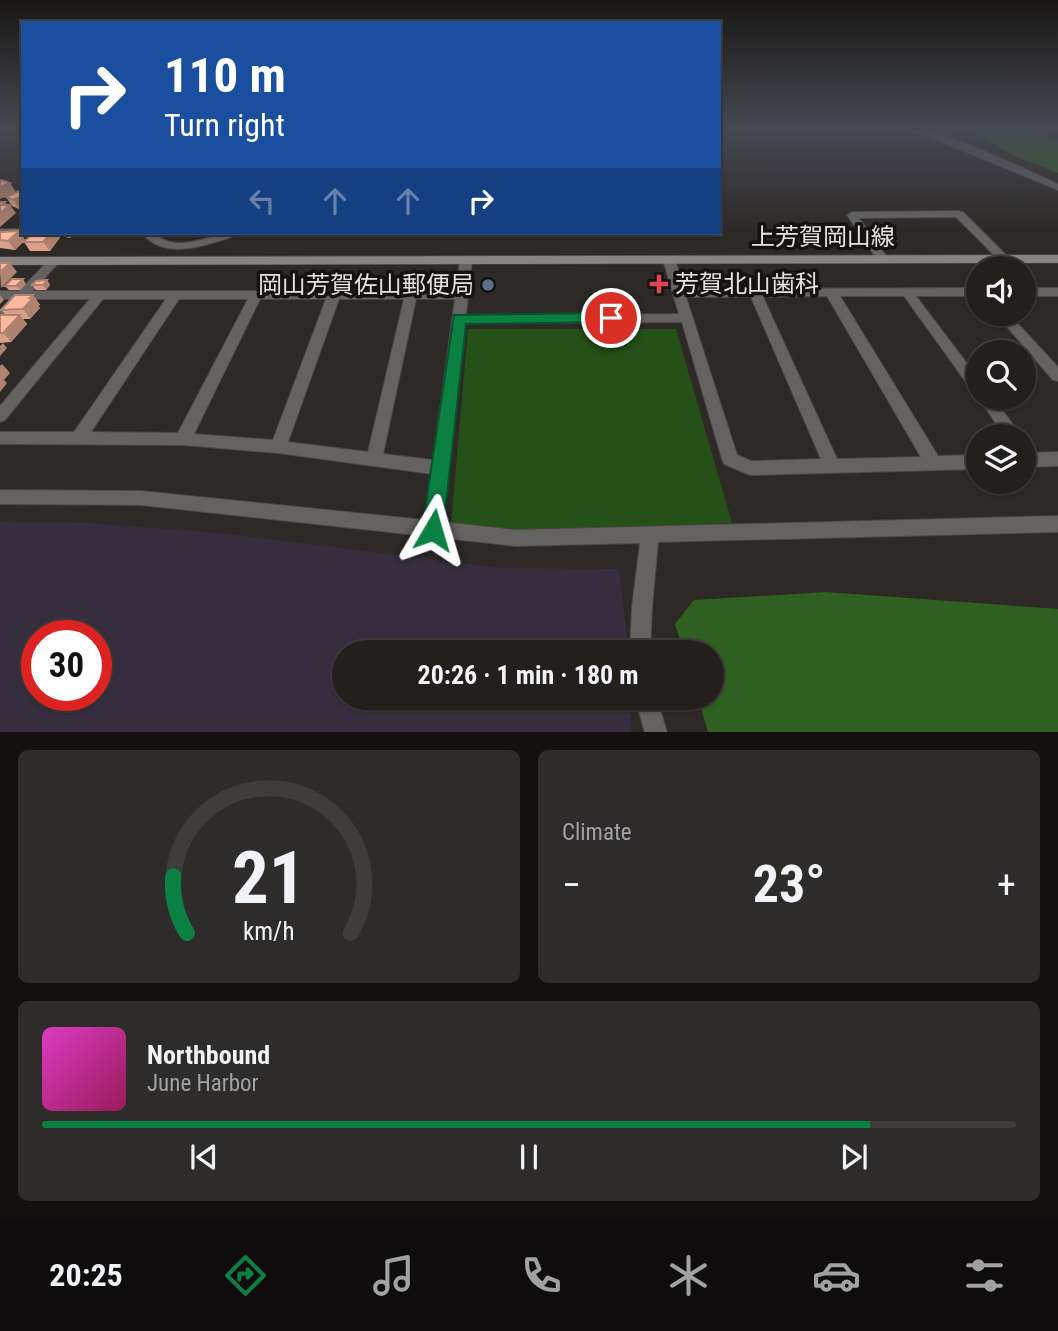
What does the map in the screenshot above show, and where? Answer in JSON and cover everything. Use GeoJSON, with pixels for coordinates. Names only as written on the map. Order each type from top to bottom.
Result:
{"type":"FeatureCollection","features":[{"type":"Feature","properties":{"kind":"main road","name":"上芳賀岡山線"},"geometry":{"type":"LineString","coordinates":[[0,261],[966,259]]}},
{"type":"Feature","properties":{"kind":"main road","name":"上芳賀岡山線"},"geometry":{"type":"LineString","coordinates":[[1036,259],[1058,259]]}},
{"type":"Feature","properties":{"kind":"street"},"geometry":{"type":"LineString","coordinates":[[998,163],[1058,187]]}},
{"type":"Feature","properties":{"kind":"street"},"geometry":{"type":"LineString","coordinates":[[883,260],[852,215],[959,214],[1001,256]]}},
{"type":"Feature","properties":{"kind":"street"},"geometry":{"type":"LineString","coordinates":[[0,232],[21,232]]}},
{"type":"Feature","properties":{"kind":"street"},"geometry":{"type":"LineString","coordinates":[[149,235],[159,244],[170,247],[225,235]]}},
{"type":"Feature","properties":{"kind":"street"},"geometry":{"type":"LineString","coordinates":[[433,530],[466,260]]}},
{"type":"Feature","properties":{"kind":"street"},"geometry":{"type":"LineString","coordinates":[[669,260],[730,459],[750,468],[966,463]]}},
{"type":"Feature","properties":{"kind":"street"},"geometry":{"type":"LineString","coordinates":[[0,319],[54,261]]}},
{"type":"Feature","properties":{"kind":"street"},"geometry":{"type":"LineString","coordinates":[[755,292],[832,465]]}},
{"type":"Feature","properties":{"kind":"street"},"geometry":{"type":"LineString","coordinates":[[831,292],[934,464]]}},
{"type":"Feature","properties":{"kind":"street"},"geometry":{"type":"LineString","coordinates":[[907,292],[966,372]]}},
{"type":"Feature","properties":{"kind":"street"},"geometry":{"type":"LineString","coordinates":[[679,293],[966,292]]}},
{"type":"Feature","properties":{"kind":"street"},"geometry":{"type":"LineString","coordinates":[[1036,292],[1058,292]]}},
{"type":"Feature","properties":{"kind":"street"},"geometry":{"type":"LineString","coordinates":[[0,295],[462,295]]}},
{"type":"Feature","properties":{"kind":"street"},"geometry":{"type":"LineString","coordinates":[[0,416],[100,295]]}},
{"type":"Feature","properties":{"kind":"street"},"geometry":{"type":"LineString","coordinates":[[79,438],[175,295]]}},
{"type":"Feature","properties":{"kind":"street"},"geometry":{"type":"LineString","coordinates":[[183,439],[256,295]]}},
{"type":"Feature","properties":{"kind":"street"},"geometry":{"type":"LineString","coordinates":[[278,447],[334,295]]}},
{"type":"Feature","properties":{"kind":"street"},"geometry":{"type":"LineString","coordinates":[[374,460],[411,295]]}},
{"type":"Feature","properties":{"kind":"street"},"geometry":{"type":"LineString","coordinates":[[459,319],[687,318]]}},
{"type":"Feature","properties":{"kind":"street"},"geometry":{"type":"LineString","coordinates":[[1013,326],[1058,376]]}},
{"type":"Feature","properties":{"kind":"street"},"geometry":{"type":"LineString","coordinates":[[0,438],[183,439],[278,447],[440,468]]}},
{"type":"Feature","properties":{"kind":"street"},"geometry":{"type":"LineString","coordinates":[[1036,458],[1058,459]]}},
{"type":"Feature","properties":{"kind":"street"},"geometry":{"type":"LineString","coordinates":[[0,497],[154,499],[516,538],[1058,524]]}},
{"type":"Feature","properties":{"kind":"street"},"geometry":{"type":"LineString","coordinates":[[641,640],[650,536]]}},
{"type":"Feature","properties":{"kind":"street"},"geometry":{"type":"LineString","coordinates":[[649,710],[656,732]]}},
{"type":"Feature","properties":{"kind":"shaded area"},"geometry":{"type":"Polygon","coordinates":[[[0,522],[89,523],[217,533],[501,568],[619,569],[627,640],[332,640],[332,710],[630,710],[631,732],[0,732],[0,522]]]}},
{"type":"Feature","properties":{"kind":"green space"},"geometry":{"type":"Polygon","coordinates":[[[1033,163],[1058,163],[1058,173],[1033,163]]]}},
{"type":"Feature","properties":{"kind":"green space"},"geometry":{"type":"Polygon","coordinates":[[[468,329],[676,329],[732,523],[528,530],[451,524],[468,329]]]}},
{"type":"Feature","properties":{"kind":"green space"},"geometry":{"type":"Polygon","coordinates":[[[826,592],[1058,609],[1058,732],[708,732],[702,710],[724,710],[724,640],[680,640],[675,624],[694,600],[826,592]]]}},
{"type":"Feature","properties":{"kind":"building"},"geometry":{"type":"Polygon","coordinates":[[[2,180],[10,183],[0,187],[2,180]]]}},
{"type":"Feature","properties":{"kind":"building"},"geometry":{"type":"Polygon","coordinates":[[[21,190],[21,197],[13,200],[6,197],[21,190]]]}},
{"type":"Feature","properties":{"kind":"building"},"geometry":{"type":"Polygon","coordinates":[[[0,202],[5,202],[2,205],[10,205],[0,213],[0,202]]]}},
{"type":"Feature","properties":{"kind":"building"},"geometry":{"type":"Polygon","coordinates":[[[19,231],[8,241],[0,240],[0,232],[19,231]]]}},
{"type":"Feature","properties":{"kind":"building"},"geometry":{"type":"Polygon","coordinates":[[[31,235],[49,235],[43,242],[24,242],[31,235]]]}},
{"type":"Feature","properties":{"kind":"building"},"geometry":{"type":"Polygon","coordinates":[[[0,263],[10,263],[0,272],[0,263]]]}},
{"type":"Feature","properties":{"kind":"building"},"geometry":{"type":"Polygon","coordinates":[[[12,279],[23,279],[16,286],[5,286],[12,279]]]}},
{"type":"Feature","properties":{"kind":"building"},"geometry":{"type":"Polygon","coordinates":[[[47,280],[43,285],[32,285],[36,281],[47,280]]]}},
{"type":"Feature","properties":{"kind":"building"},"geometry":{"type":"Polygon","coordinates":[[[15,295],[33,295],[30,298],[33,298],[23,309],[1,310],[15,295]]]}},
{"type":"Feature","properties":{"kind":"building"},"geometry":{"type":"Polygon","coordinates":[[[0,315],[20,315],[0,333],[0,315]]]}},
{"type":"Feature","properties":{"kind":"place","name":"芳賀北山歯科"},"geometry":{"type":"Point","coordinates":[659,284]}},
{"type":"Feature","properties":{"kind":"place","name":"岡山芳賀佐山郵便局"},"geometry":{"type":"Point","coordinates":[488,285]}},
{"type":"Feature","properties":{"kind":"route"},"geometry":{"type":"LineString","coordinates":[[433,530],[459,319],[611,318]]}}]}
